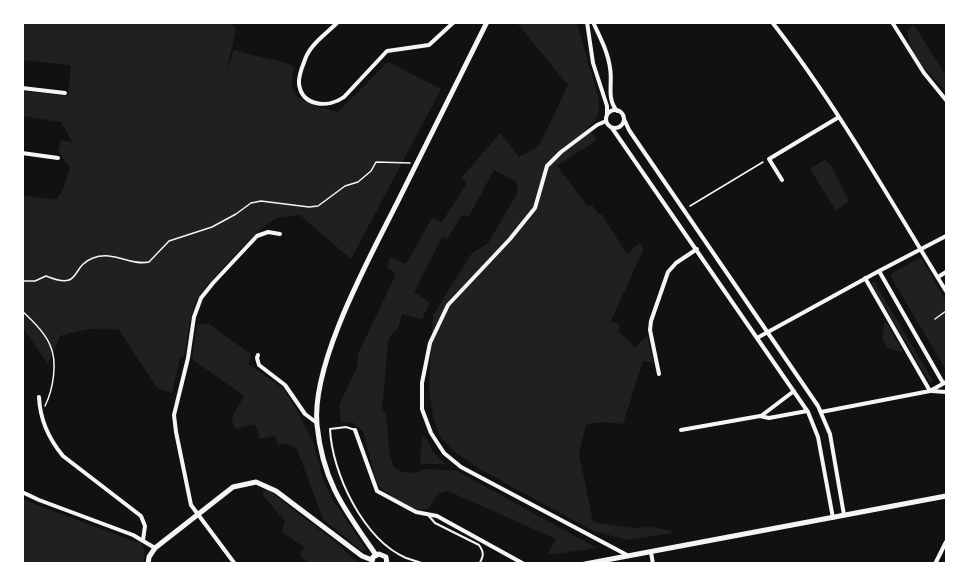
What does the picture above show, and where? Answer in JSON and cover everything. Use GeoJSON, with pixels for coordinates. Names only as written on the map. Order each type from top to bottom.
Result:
{"type":"FeatureCollection","features":[{"type":"Feature","properties":{"kind":"main road"},"geometry":{"type":"LineString","coordinates":[[373,560],[330,482],[322,457],[317,423],[320,386],[328,356],[352,295],[487,22]]}},
{"type":"Feature","properties":{"kind":"main road"},"geometry":{"type":"LineString","coordinates":[[148,564],[149,557],[155,548],[197,515],[233,488],[256,482],[276,491],[362,556],[373,560],[383,555],[389,563]]}},
{"type":"Feature","properties":{"kind":"main road"},"geometry":{"type":"LineString","coordinates":[[585,564],[946,496]]}},
{"type":"Feature","properties":{"kind":"street"},"geometry":{"type":"LineString","coordinates":[[338,22],[310,49],[299,77],[304,96],[323,105],[338,102],[344,97],[387,51],[429,45],[454,22]]}},
{"type":"Feature","properties":{"kind":"street"},"geometry":{"type":"LineString","coordinates":[[587,22],[593,63],[607,106],[606,121]]}},
{"type":"Feature","properties":{"kind":"street"},"geometry":{"type":"LineString","coordinates":[[593,22],[603,44],[610,69],[611,100],[617,111],[621,113],[821,412],[830,434],[844,516]]}},
{"type":"Feature","properties":{"kind":"street"},"geometry":{"type":"LineString","coordinates":[[772,22],[839,117],[946,291]]}},
{"type":"Feature","properties":{"kind":"street"},"geometry":{"type":"LineString","coordinates":[[892,22],[924,73],[946,100]]}},
{"type":"Feature","properties":{"kind":"street"},"geometry":{"type":"LineString","coordinates":[[22,88],[65,93]]}},
{"type":"Feature","properties":{"kind":"street"},"geometry":{"type":"LineString","coordinates":[[607,115],[611,111],[617,111]]}},
{"type":"Feature","properties":{"kind":"street"},"geometry":{"type":"LineString","coordinates":[[782,180],[769,159],[839,117]]}},
{"type":"Feature","properties":{"kind":"street"},"geometry":{"type":"LineString","coordinates":[[612,128],[619,127],[624,119]]}},
{"type":"Feature","properties":{"kind":"street"},"geometry":{"type":"LineString","coordinates":[[606,121],[697,249],[807,411],[818,437],[833,518]]}},
{"type":"Feature","properties":{"kind":"street"},"geometry":{"type":"LineString","coordinates":[[606,121],[597,125],[561,152],[547,166],[535,208],[510,239],[448,305],[430,343],[422,383],[422,409],[430,433],[444,453],[462,467],[629,556]]}},
{"type":"Feature","properties":{"kind":"street"},"geometry":{"type":"LineString","coordinates":[[22,153],[58,158]]}},
{"type":"Feature","properties":{"kind":"street"},"geometry":{"type":"LineString","coordinates":[[234,564],[197,515],[190,501],[174,415],[188,358],[194,316],[207,290],[249,244],[262,234],[274,232],[280,234]]}},
{"type":"Feature","properties":{"kind":"street"},"geometry":{"type":"LineString","coordinates":[[757,338],[946,236]]}},
{"type":"Feature","properties":{"kind":"street"},"geometry":{"type":"LineString","coordinates":[[659,374],[650,330],[651,321],[668,272],[676,263],[697,249]]}},
{"type":"Feature","properties":{"kind":"street"},"geometry":{"type":"LineString","coordinates":[[879,271],[945,382],[930,391]]}},
{"type":"Feature","properties":{"kind":"street"},"geometry":{"type":"LineString","coordinates":[[938,277],[946,272]]}},
{"type":"Feature","properties":{"kind":"street"},"geometry":{"type":"LineString","coordinates":[[865,278],[930,391]]}},
{"type":"Feature","properties":{"kind":"street"},"geometry":{"type":"LineString","coordinates":[[258,355],[259,365],[285,386],[305,414],[317,423]]}},
{"type":"Feature","properties":{"kind":"street"},"geometry":{"type":"LineString","coordinates":[[760,416],[794,391]]}},
{"type":"Feature","properties":{"kind":"street"},"geometry":{"type":"LineString","coordinates":[[821,412],[930,391],[946,392]]}},
{"type":"Feature","properties":{"kind":"street"},"geometry":{"type":"LineString","coordinates":[[39,397],[41,416],[48,436],[63,456],[141,516],[145,526],[143,540]]}},
{"type":"Feature","properties":{"kind":"street"},"geometry":{"type":"LineString","coordinates":[[681,430],[760,416],[769,418],[807,411]]}},
{"type":"Feature","properties":{"kind":"street"},"geometry":{"type":"LineString","coordinates":[[355,429],[377,492],[416,512],[437,516],[524,564]]}},
{"type":"Feature","properties":{"kind":"street"},"geometry":{"type":"LineString","coordinates":[[22,492],[143,540],[155,548]]}},
{"type":"Feature","properties":{"kind":"street"},"geometry":{"type":"LineString","coordinates":[[935,564],[946,542]]}},
{"type":"Feature","properties":{"kind":"street"},"geometry":{"type":"LineString","coordinates":[[651,552],[653,564]]}},
{"type":"Feature","properties":{"kind":"lane"},"geometry":{"type":"LineString","coordinates":[[355,429],[346,427],[330,429],[330,444],[337,470],[349,496],[364,522],[387,545],[405,558],[424,564]]}},
{"type":"Feature","properties":{"kind":"lane"},"geometry":{"type":"LineString","coordinates":[[427,514],[435,523],[479,545],[483,550],[483,558],[479,564]]}},
{"type":"Feature","properties":{"kind":"path"},"geometry":{"type":"LineString","coordinates":[[684,210],[769,159]]}},
{"type":"Feature","properties":{"kind":"path"},"geometry":{"type":"LineString","coordinates":[[22,281],[35,281],[46,276],[65,282],[70,280],[91,258],[98,256],[115,256],[134,263],[149,262],[169,241],[218,224],[251,203],[261,201],[318,206],[337,191],[358,182],[371,171],[376,162],[417,163]]}},
{"type":"Feature","properties":{"kind":"path"},"geometry":{"type":"LineString","coordinates":[[22,311],[50,345],[53,356],[52,381],[48,400],[41,416]]}},
{"type":"Feature","properties":{"kind":"path"},"geometry":{"type":"LineString","coordinates":[[935,319],[946,311]]}},
{"type":"Feature","properties":{"kind":"shaded area"},"geometry":{"type":"Polygon","coordinates":[[[23,23],[230,23],[236,29],[226,74],[234,50],[286,63],[293,66],[293,89],[302,100],[338,112],[388,62],[441,89],[351,259],[300,215],[283,217],[266,225],[232,259],[196,301],[184,356],[180,358],[172,393],[157,388],[119,330],[89,329],[60,336],[48,364],[23,328],[22,195],[56,200],[63,190],[70,168],[58,151],[61,140],[73,143],[61,122],[23,116],[23,91],[68,96],[71,67],[70,65],[23,60],[23,23]]]}},
{"type":"Feature","properties":{"kind":"shaded area"},"geometry":{"type":"Polygon","coordinates":[[[517,23],[577,23],[599,100],[598,115],[588,127],[597,140],[557,166],[588,207],[592,205],[602,215],[627,254],[640,243],[643,250],[611,321],[620,325],[618,331],[635,347],[647,336],[654,363],[643,361],[623,424],[604,422],[586,424],[579,454],[593,522],[634,528],[652,527],[672,533],[628,540],[593,531],[480,469],[453,451],[439,435],[433,416],[429,387],[433,315],[472,253],[488,243],[518,192],[516,182],[494,170],[469,216],[462,215],[447,239],[442,237],[414,292],[430,303],[422,319],[402,314],[398,328],[390,337],[382,408],[386,414],[390,457],[394,467],[403,472],[417,473],[425,469],[457,471],[597,548],[547,555],[556,539],[448,491],[438,493],[429,508],[419,510],[409,506],[391,496],[377,484],[363,431],[352,422],[341,423],[339,405],[357,367],[358,354],[396,274],[387,267],[390,257],[406,264],[432,218],[442,222],[467,184],[462,177],[500,133],[519,157],[539,146],[568,85],[517,23]]]}},
{"type":"Feature","properties":{"kind":"shaded area"},"geometry":{"type":"Polygon","coordinates":[[[914,25],[946,76],[946,92],[916,57],[912,49],[907,31],[914,25]]]}},
{"type":"Feature","properties":{"kind":"shaded area"},"geometry":{"type":"Polygon","coordinates":[[[824,160],[830,164],[849,201],[836,211],[810,169],[824,160]]]}},
{"type":"Feature","properties":{"kind":"shaded area"},"geometry":{"type":"Polygon","coordinates":[[[922,259],[946,301],[946,370],[891,277],[892,273],[922,259]]]}},
{"type":"Feature","properties":{"kind":"shaded area"},"geometry":{"type":"Polygon","coordinates":[[[874,281],[933,381],[930,383],[871,284],[874,281]]]}},
{"type":"Feature","properties":{"kind":"shaded area"},"geometry":{"type":"Polygon","coordinates":[[[885,321],[902,352],[887,348],[882,337],[885,321]]]}},
{"type":"Feature","properties":{"kind":"shaded area"},"geometry":{"type":"Polygon","coordinates":[[[197,324],[209,324],[251,354],[248,364],[283,388],[313,442],[323,479],[332,499],[366,549],[363,551],[358,548],[323,519],[297,449],[286,443],[278,445],[275,436],[260,439],[255,424],[236,429],[231,419],[244,396],[192,359],[197,324]]]}},
{"type":"Feature","properties":{"kind":"shaded area"},"geometry":{"type":"Polygon","coordinates":[[[422,437],[426,438],[434,453],[446,464],[422,464],[420,461],[422,437]]]}},
{"type":"Feature","properties":{"kind":"shaded area"},"geometry":{"type":"Polygon","coordinates":[[[267,489],[360,563],[309,563],[301,556],[305,548],[282,532],[285,521],[262,494],[267,489]]]}},
{"type":"Feature","properties":{"kind":"shaded area"},"geometry":{"type":"Polygon","coordinates":[[[22,498],[142,544],[144,563],[23,563],[22,498]]]}}]}
